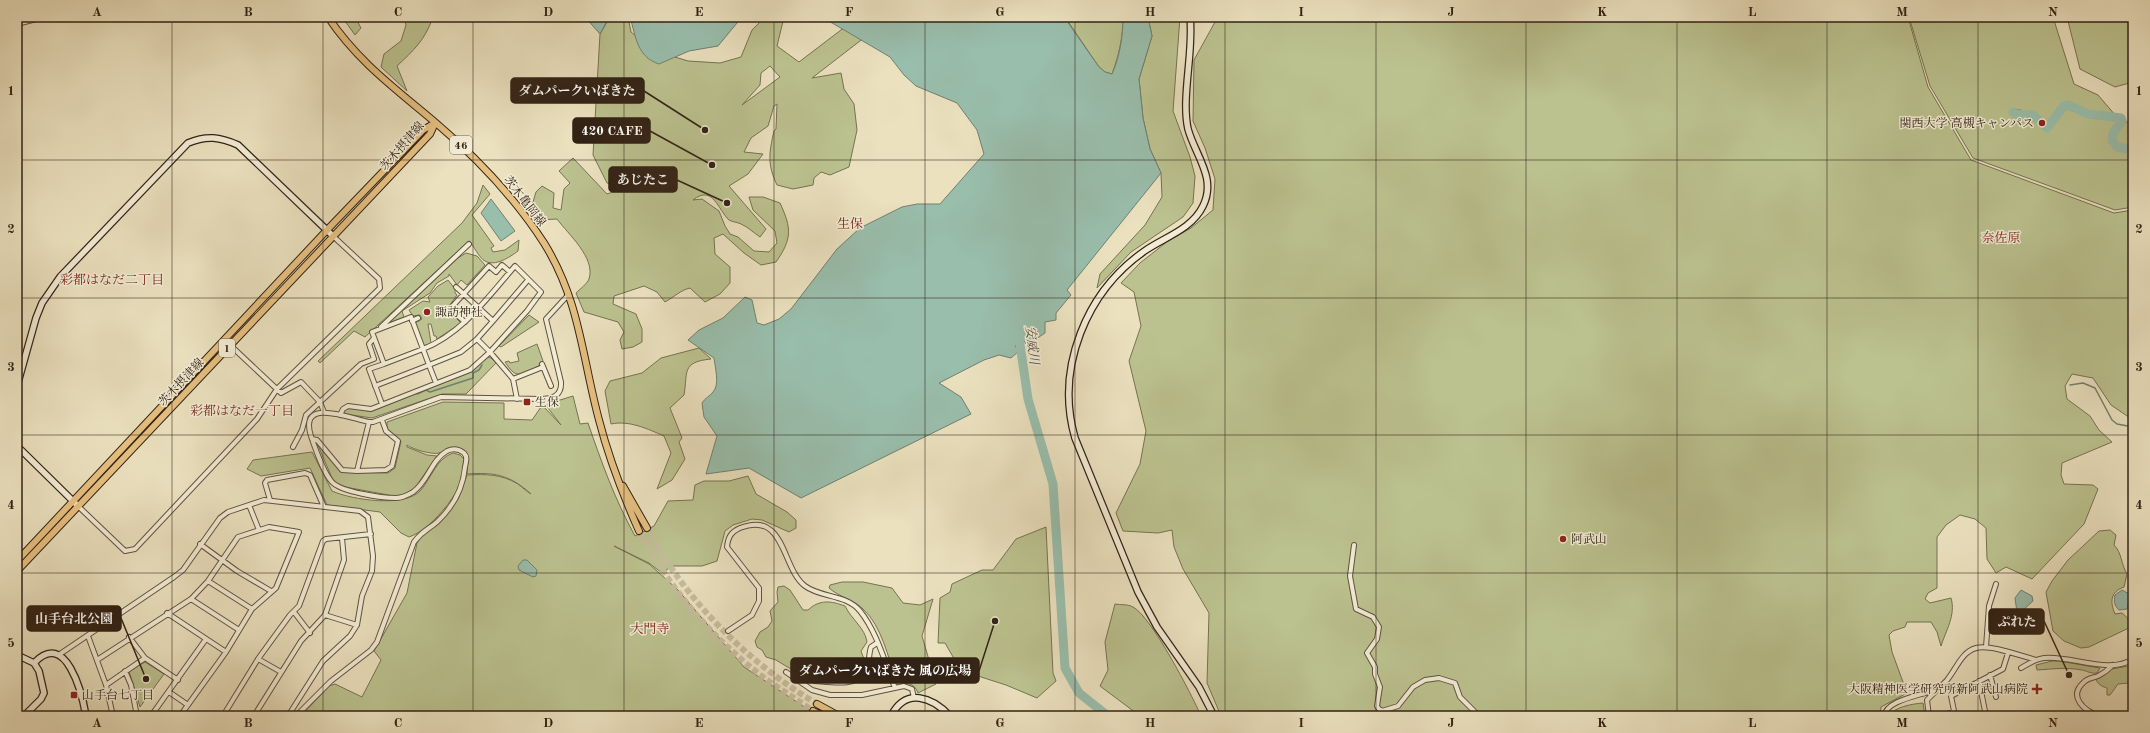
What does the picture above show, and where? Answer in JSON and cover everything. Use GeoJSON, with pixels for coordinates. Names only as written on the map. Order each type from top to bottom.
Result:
{"type":"FeatureCollection","features":[{"type":"Feature","properties":{"kind":"main road","name":"茨木亀岡線"},"geometry":{"type":"LineString","coordinates":[[328,17],[342,38],[376,74],[436,123],[489,174],[526,218],[549,252],[569,294],[580,329],[595,406],[609,458],[629,502],[639,531]]}},
{"type":"Feature","properties":{"kind":"main road","name":"茨木摂津線"},"geometry":{"type":"LineString","coordinates":[[17,561],[72,500],[275,287],[327,230],[423,130],[436,123]]}},
{"type":"Feature","properties":{"kind":"main road","name":"茨木摂津線"},"geometry":{"type":"LineString","coordinates":[[17,571],[334,237],[430,134],[436,123]]}},
{"type":"Feature","properties":{"kind":"main road","name":"茨木亀岡線"},"geometry":{"type":"LineString","coordinates":[[629,502],[647,528]]}},
{"type":"Feature","properties":{"kind":"main road"},"geometry":{"type":"LineString","coordinates":[[817,704],[839,716]]}},
{"type":"Feature","properties":{"kind":"main road"},"geometry":{"type":"LineString","coordinates":[[813,711],[823,716]]}},
{"type":"Feature","properties":{"kind":"street"},"geometry":{"type":"LineString","coordinates":[[17,24],[44,17]]}},
{"type":"Feature","properties":{"kind":"street"},"geometry":{"type":"LineString","coordinates":[[1190,17],[1188,122],[1194,146],[1204,165],[1208,186],[1203,206],[1197,216],[1182,228],[1146,250],[1124,268],[1103,292],[1084,323],[1075,348],[1070,367],[1068,399],[1070,422],[1075,438],[1138,592],[1157,627],[1199,687],[1214,716]]}},
{"type":"Feature","properties":{"kind":"street"},"geometry":{"type":"LineString","coordinates":[[17,386],[19,369],[39,311],[60,277],[188,143],[209,137],[223,138],[238,145],[379,279],[380,288],[277,389],[257,419],[135,549],[125,551],[17,446]]}},
{"type":"Feature","properties":{"kind":"street"},"geometry":{"type":"LineString","coordinates":[[380,329],[467,245]]}},
{"type":"Feature","properties":{"kind":"street"},"geometry":{"type":"LineString","coordinates":[[465,322],[450,309],[489,266],[496,272],[502,265],[510,272]]}},
{"type":"Feature","properties":{"kind":"street"},"geometry":{"type":"LineString","coordinates":[[340,415],[343,409],[349,406],[368,409],[382,404],[470,370],[490,352],[527,311],[541,292],[515,266],[465,322],[434,345],[369,369],[382,404]]}},
{"type":"Feature","properties":{"kind":"street"},"geometry":{"type":"LineString","coordinates":[[375,386],[461,352],[477,339],[528,280]]}},
{"type":"Feature","properties":{"kind":"street"},"geometry":{"type":"LineString","coordinates":[[456,286],[493,321]]}},
{"type":"Feature","properties":{"kind":"street"},"geometry":{"type":"LineString","coordinates":[[296,716],[331,681],[371,650],[377,642],[414,542],[422,531],[437,522],[459,494],[464,479],[467,459],[465,454],[459,450],[455,449],[447,451],[437,459],[416,490],[406,496],[394,498],[344,490],[336,486],[328,477],[312,439],[310,422],[315,414],[324,412],[368,422],[382,420],[441,397],[517,399],[550,398],[560,391],[561,382],[546,319],[569,294]]}},
{"type":"Feature","properties":{"kind":"street"},"geometry":{"type":"LineString","coordinates":[[384,364],[372,332],[410,317],[436,383]]}},
{"type":"Feature","properties":{"kind":"street"},"geometry":{"type":"LineString","coordinates":[[412,321],[418,318]]}},
{"type":"Feature","properties":{"kind":"street"},"geometry":{"type":"LineString","coordinates":[[293,447],[302,430],[306,415],[361,364],[374,359],[369,344],[374,338]]}},
{"type":"Feature","properties":{"kind":"street"},"geometry":{"type":"LineString","coordinates":[[477,339],[513,379],[517,399]]}},
{"type":"Feature","properties":{"kind":"street"},"geometry":{"type":"LineString","coordinates":[[230,345],[281,393],[301,382],[320,402],[324,412]]}},
{"type":"Feature","properties":{"kind":"street"},"geometry":{"type":"LineString","coordinates":[[513,379],[543,365],[551,386]]}},
{"type":"Feature","properties":{"kind":"street"},"geometry":{"type":"LineString","coordinates":[[312,439],[317,440],[342,470],[386,470],[392,466],[398,441],[386,431],[382,420]]}},
{"type":"Feature","properties":{"kind":"street"},"geometry":{"type":"LineString","coordinates":[[357,471],[368,422]]}},
{"type":"Feature","properties":{"kind":"street"},"geometry":{"type":"LineString","coordinates":[[270,500],[265,483],[267,480],[305,473],[310,475],[324,507]]}},
{"type":"Feature","properties":{"kind":"street"},"geometry":{"type":"LineString","coordinates":[[60,654],[174,578],[183,570],[200,544],[220,518],[228,512],[270,500],[364,512],[368,517],[373,556],[372,571],[362,596],[357,625],[350,636],[323,661],[288,716]]}},
{"type":"Feature","properties":{"kind":"street"},"geometry":{"type":"LineString","coordinates":[[249,505],[259,530]]}},
{"type":"Feature","properties":{"kind":"street"},"geometry":{"type":"LineString","coordinates":[[728,631],[752,615],[759,601],[759,588],[727,546],[728,538],[735,530],[747,526],[758,525],[768,529],[777,536],[803,584],[814,592],[845,600],[858,609],[869,622],[895,688]]}},
{"type":"Feature","properties":{"kind":"street"},"geometry":{"type":"LineString","coordinates":[[97,660],[167,613],[191,599],[208,581],[236,539],[269,527],[299,532],[276,588],[252,609],[226,652],[180,716]]}},
{"type":"Feature","properties":{"kind":"street"},"geometry":{"type":"LineString","coordinates":[[223,716],[258,659],[299,606],[323,541],[326,539],[371,534]]}},
{"type":"Feature","properties":{"kind":"street"},"geometry":{"type":"LineString","coordinates":[[254,716],[301,641],[326,615],[344,560],[342,538]]}},
{"type":"Feature","properties":{"kind":"street"},"geometry":{"type":"LineString","coordinates":[[200,544],[221,560],[272,592]]}},
{"type":"Feature","properties":{"kind":"street"},"geometry":{"type":"LineString","coordinates":[[1354,545],[1350,576],[1356,609],[1373,617],[1379,627],[1377,639],[1367,652],[1375,667],[1375,674],[1380,687],[1377,706],[1379,709],[1382,711],[1398,706],[1418,682],[1439,678],[1455,683],[1460,697],[1479,716]]}},
{"type":"Feature","properties":{"kind":"street"},"geometry":{"type":"LineString","coordinates":[[208,581],[252,609]]}},
{"type":"Feature","properties":{"kind":"street"},"geometry":{"type":"LineString","coordinates":[[1986,647],[1989,606],[1996,584]]}},
{"type":"Feature","properties":{"kind":"street"},"geometry":{"type":"LineString","coordinates":[[191,599],[239,630]]}},
{"type":"Feature","properties":{"kind":"street"},"geometry":{"type":"LineString","coordinates":[[294,612],[310,633]]}},
{"type":"Feature","properties":{"kind":"street"},"geometry":{"type":"LineString","coordinates":[[167,613],[226,652]]}},
{"type":"Feature","properties":{"kind":"street"},"geometry":{"type":"LineString","coordinates":[[326,615],[357,625]]}},
{"type":"Feature","properties":{"kind":"street"},"geometry":{"type":"LineString","coordinates":[[88,636],[106,685],[113,716]]}},
{"type":"Feature","properties":{"kind":"street"},"geometry":{"type":"LineString","coordinates":[[129,638],[145,658],[178,680]]}},
{"type":"Feature","properties":{"kind":"street"},"geometry":{"type":"LineString","coordinates":[[151,716],[206,639]]}},
{"type":"Feature","properties":{"kind":"street"},"geometry":{"type":"LineString","coordinates":[[815,681],[848,682],[859,679],[865,673],[871,648],[877,644]]}},
{"type":"Feature","properties":{"kind":"street"},"geometry":{"type":"LineString","coordinates":[[1929,716],[1927,700],[1950,678],[1968,651],[1975,648],[1986,647],[2036,660],[2061,658],[2113,665],[2122,664],[2133,659]]}},
{"type":"Feature","properties":{"kind":"street"},"geometry":{"type":"LineString","coordinates":[[34,663],[38,658],[54,653],[60,654],[70,666],[86,716]]}},
{"type":"Feature","properties":{"kind":"street"},"geometry":{"type":"LineString","coordinates":[[1944,716],[1954,711],[1951,696],[2003,669],[2008,653]]}},
{"type":"Feature","properties":{"kind":"street"},"geometry":{"type":"LineString","coordinates":[[17,654],[34,663],[39,671],[44,693],[42,699],[24,716]]}},
{"type":"Feature","properties":{"kind":"street"},"geometry":{"type":"LineString","coordinates":[[106,685],[145,658]]}},
{"type":"Feature","properties":{"kind":"street"},"geometry":{"type":"LineString","coordinates":[[258,659],[281,672]]}},
{"type":"Feature","properties":{"kind":"street"},"geometry":{"type":"LineString","coordinates":[[2021,668],[2036,660]]}},
{"type":"Feature","properties":{"kind":"street"},"geometry":{"type":"LineString","coordinates":[[2099,716],[2082,708],[2078,699],[2079,690],[2084,682],[2103,673],[2113,665]]}},
{"type":"Feature","properties":{"kind":"street"},"geometry":{"type":"LineString","coordinates":[[125,671],[133,691],[137,716]]}},
{"type":"Feature","properties":{"kind":"street"},"geometry":{"type":"LineString","coordinates":[[786,672],[812,690],[822,694],[862,695],[895,688],[908,687],[912,689],[914,698]]}},
{"type":"Feature","properties":{"kind":"street"},"geometry":{"type":"LineString","coordinates":[[1990,675],[1996,697]]}},
{"type":"Feature","properties":{"kind":"street"},"geometry":{"type":"LineString","coordinates":[[1979,681],[1986,716]]}},
{"type":"Feature","properties":{"kind":"street"},"geometry":{"type":"LineString","coordinates":[[1884,716],[1885,711],[1892,704],[1940,688]]}},
{"type":"Feature","properties":{"kind":"street"},"geometry":{"type":"LineString","coordinates":[[169,692],[188,706]]}},
{"type":"Feature","properties":{"kind":"street"},"geometry":{"type":"LineString","coordinates":[[891,716],[900,704],[914,698],[931,700],[950,716]]}},
{"type":"Feature","properties":{"kind":"shaded area"},"geometry":{"type":"Polygon","coordinates":[[[342,17],[355,17],[361,28],[355,35],[342,17]]]}},
{"type":"Feature","properties":{"kind":"shaded area"},"geometry":{"type":"Polygon","coordinates":[[[404,17],[433,17],[423,38],[409,55],[397,66],[407,91],[381,67],[384,54],[401,41],[406,25],[404,17]]]}},
{"type":"Feature","properties":{"kind":"shaded area"},"geometry":{"type":"Polygon","coordinates":[[[585,17],[609,17],[600,34],[585,17]]]}},
{"type":"Feature","properties":{"kind":"shaded area"},"geometry":{"type":"Polygon","coordinates":[[[610,17],[628,17],[631,32],[652,50],[688,61],[720,63],[741,57],[752,30],[765,17],[784,17],[777,46],[799,62],[858,17],[891,17],[812,78],[841,73],[844,89],[854,104],[857,130],[849,167],[830,175],[821,172],[814,178],[813,185],[793,189],[777,185],[770,164],[770,152],[774,131],[776,129],[777,104],[774,106],[768,126],[751,138],[744,152],[763,154],[748,174],[729,186],[766,229],[760,237],[744,225],[729,220],[710,197],[706,195],[700,196],[693,200],[702,199],[719,211],[730,234],[738,237],[754,251],[769,252],[777,243],[775,231],[753,210],[749,197],[763,197],[780,203],[787,220],[788,234],[785,247],[776,262],[761,265],[744,253],[723,234],[714,238],[715,254],[730,267],[730,283],[720,294],[705,302],[690,288],[665,302],[657,292],[644,286],[614,296],[613,304],[636,314],[642,329],[642,342],[633,347],[622,349],[620,340],[624,332],[618,322],[584,312],[576,293],[588,281],[590,271],[585,255],[580,247],[557,219],[538,220],[531,209],[536,192],[542,186],[554,193],[553,208],[561,210],[564,189],[570,183],[559,171],[573,158],[607,194],[624,188],[623,183],[619,187],[607,183],[593,155],[600,34],[610,17]],[[770,66],[761,73],[760,85],[742,105],[780,77],[770,66]]]}},
{"type":"Feature","properties":{"kind":"shaded area"},"geometry":{"type":"Polygon","coordinates":[[[630,17],[742,17],[718,46],[689,51],[659,64],[646,57],[638,45],[630,17]]]}},
{"type":"Feature","properties":{"kind":"shaded area"},"geometry":{"type":"Polygon","coordinates":[[[822,17],[1064,17],[1099,67],[1105,72],[1112,74],[1120,46],[1123,17],[1148,17],[1152,36],[1139,79],[1143,118],[1150,149],[1161,173],[1067,290],[1071,295],[1056,313],[1056,320],[1045,322],[1045,333],[1027,345],[1023,340],[1015,346],[1019,351],[1011,358],[999,355],[984,360],[939,383],[961,397],[971,414],[801,498],[749,468],[706,474],[717,436],[704,417],[702,403],[715,389],[717,381],[716,371],[714,358],[688,340],[699,330],[723,318],[745,297],[752,300],[757,323],[764,325],[779,319],[791,309],[837,249],[860,228],[902,207],[917,204],[940,204],[984,154],[977,130],[957,103],[916,86],[904,75],[890,57],[822,17]]]}},
{"type":"Feature","properties":{"kind":"shaded area"},"geometry":{"type":"Polygon","coordinates":[[[1065,17],[1123,17],[1120,46],[1112,74],[1105,72],[1099,67],[1065,17]]]}},
{"type":"Feature","properties":{"kind":"shaded area"},"geometry":{"type":"Polygon","coordinates":[[[1148,17],[1180,17],[1173,111],[1190,157],[1195,176],[1193,203],[1183,217],[1131,252],[1097,288],[1100,274],[1145,225],[1162,197],[1161,173],[1150,149],[1143,118],[1139,79],[1152,36],[1148,17]]]}},
{"type":"Feature","properties":{"kind":"shaded area"},"geometry":{"type":"Polygon","coordinates":[[[1215,17],[1908,17],[1928,87],[1971,160],[2114,213],[2133,210],[2133,420],[2111,405],[2093,378],[2072,374],[2065,386],[2067,399],[2090,416],[2099,430],[2112,442],[2062,463],[2061,475],[2064,484],[2093,485],[2098,489],[2084,524],[2032,579],[2006,567],[1996,573],[1987,559],[1986,528],[1975,519],[1960,515],[1946,525],[1937,537],[1937,588],[1928,593],[1925,599],[1930,603],[1951,598],[1952,610],[1950,622],[1941,646],[1937,632],[1931,622],[1907,622],[1905,627],[1893,631],[1889,635],[1892,652],[1907,693],[1881,707],[1880,716],[1221,716],[1207,683],[1209,613],[1183,569],[1174,547],[1172,530],[1158,533],[1123,531],[1116,513],[1140,464],[1146,431],[1129,361],[1141,326],[1134,292],[1121,283],[1140,263],[1168,241],[1191,228],[1213,210],[1215,179],[1205,148],[1193,121],[1194,60],[1215,22],[1215,17]]]}},
{"type":"Feature","properties":{"kind":"shaded area","name":"関西大学 高槻キャンパス"},"geometry":{"type":"Polygon","coordinates":[[[1909,17],[2053,17],[2074,84],[2098,95],[2116,116],[2089,113],[2072,105],[2065,104],[2047,124],[2035,113],[2015,109],[2010,111],[2018,118],[2033,117],[2045,131],[2051,129],[2059,116],[2067,109],[2088,116],[2120,121],[2112,130],[2109,138],[2114,149],[2133,154],[2133,207],[2115,210],[1973,158],[1930,86],[1909,17]]]}},
{"type":"Feature","properties":{"kind":"shaded area"},"geometry":{"type":"Polygon","coordinates":[[[2067,17],[2133,17],[2133,82],[2115,87],[2080,69],[2067,17]]]}},
{"type":"Feature","properties":{"kind":"shaded area"},"geometry":{"type":"Polygon","coordinates":[[[2125,121],[2133,125],[2133,148],[2116,144],[2114,142],[2115,134],[2125,121]]]}},
{"type":"Feature","properties":{"kind":"shaded area"},"geometry":{"type":"Polygon","coordinates":[[[483,185],[490,194],[472,215],[494,246],[491,248],[493,252],[505,250],[519,240],[518,251],[498,262],[489,263],[481,257],[469,241],[365,337],[354,331],[320,363],[318,361],[462,223],[477,203],[483,185]]]}},
{"type":"Feature","properties":{"kind":"shaded area"},"geometry":{"type":"Polygon","coordinates":[[[491,199],[515,231],[501,241],[481,213],[491,199]]]}},
{"type":"Feature","properties":{"kind":"shaded area"},"geometry":{"type":"Polygon","coordinates":[[[466,253],[477,256],[485,265],[467,285],[461,280],[457,285],[449,274],[449,276],[437,283],[430,293],[402,311],[404,317],[387,324],[458,258],[466,253]]]}},
{"type":"Feature","properties":{"kind":"shaded area","name":"諏訪神社"},"geometry":{"type":"Polygon","coordinates":[[[448,280],[455,289],[455,293],[457,295],[447,309],[461,323],[437,339],[436,336],[434,336],[431,324],[428,324],[431,343],[424,346],[415,323],[422,319],[420,315],[413,316],[409,310],[423,301],[430,302],[428,297],[438,286],[448,280]]]}},
{"type":"Feature","properties":{"kind":"shaded area"},"geometry":{"type":"Polygon","coordinates":[[[529,315],[539,322],[501,347],[499,346],[529,315]]]}},
{"type":"Feature","properties":{"kind":"shaded area"},"geometry":{"type":"Polygon","coordinates":[[[537,344],[543,361],[535,368],[523,374],[517,374],[512,371],[505,362],[509,361],[510,363],[519,361],[517,353],[537,344]]]}},
{"type":"Feature","properties":{"kind":"shaded area"},"geometry":{"type":"Polygon","coordinates":[[[699,348],[711,359],[701,360],[690,366],[686,374],[684,395],[670,408],[682,438],[679,442],[685,459],[672,480],[657,489],[671,453],[664,436],[631,424],[611,424],[605,391],[610,381],[642,373],[661,358],[699,348]]]}},
{"type":"Feature","properties":{"kind":"shaded area"},"geometry":{"type":"Polygon","coordinates":[[[487,357],[491,358],[496,363],[466,394],[442,394],[372,418],[345,414],[344,411],[350,408],[372,411],[471,372],[487,357]]]}},
{"type":"Feature","properties":{"kind":"shaded area"},"geometry":{"type":"Polygon","coordinates":[[[573,396],[580,424],[588,423],[603,466],[635,536],[654,526],[668,501],[693,500],[695,485],[704,481],[729,481],[748,476],[756,494],[787,512],[796,520],[796,528],[789,532],[762,520],[752,519],[733,525],[725,531],[717,561],[702,566],[672,566],[662,573],[649,563],[614,546],[649,564],[677,589],[744,667],[818,716],[301,716],[329,686],[335,684],[362,697],[381,660],[374,651],[407,593],[417,543],[423,534],[438,523],[458,499],[467,475],[499,476],[516,483],[509,479],[502,476],[494,474],[467,474],[468,457],[460,448],[452,448],[442,452],[432,453],[407,445],[407,447],[427,455],[437,456],[415,488],[405,494],[394,496],[345,487],[337,484],[332,478],[317,443],[341,472],[388,473],[395,468],[401,441],[387,429],[387,422],[443,402],[504,403],[504,419],[532,420],[541,407],[544,407],[561,425],[548,408],[547,404],[573,396]]]}},
{"type":"Feature","properties":{"kind":"shaded area"},"geometry":{"type":"Polygon","coordinates":[[[312,452],[332,491],[352,497],[378,501],[392,501],[414,496],[425,485],[442,459],[453,453],[460,455],[464,459],[465,469],[462,480],[448,504],[428,525],[418,533],[409,537],[401,533],[380,512],[327,505],[310,468],[261,476],[247,469],[253,460],[312,452]]]}},
{"type":"Feature","properties":{"kind":"shaded area"},"geometry":{"type":"Polygon","coordinates":[[[1046,527],[1053,673],[1056,681],[1037,698],[1006,685],[981,677],[956,662],[945,643],[938,643],[940,598],[950,592],[952,584],[982,570],[993,570],[1016,539],[1046,527]]]}},
{"type":"Feature","properties":{"kind":"shaded area"},"geometry":{"type":"Polygon","coordinates":[[[2110,530],[2116,535],[2114,545],[2119,552],[2127,574],[2124,587],[2119,589],[2112,598],[2112,605],[2115,614],[2122,613],[2133,623],[2133,626],[2089,647],[2081,648],[2064,641],[2053,631],[2046,592],[2052,581],[2068,560],[2099,531],[2110,530]]]}},
{"type":"Feature","properties":{"kind":"shaded area"},"geometry":{"type":"Polygon","coordinates":[[[523,560],[527,560],[537,570],[536,576],[533,577],[519,570],[518,566],[523,560]]]}},
{"type":"Feature","properties":{"kind":"shaded area"},"geometry":{"type":"Polygon","coordinates":[[[842,582],[863,582],[892,588],[903,603],[920,605],[933,599],[922,636],[936,684],[918,693],[912,685],[897,682],[880,633],[870,616],[859,606],[829,588],[830,585],[842,582]]]}},
{"type":"Feature","properties":{"kind":"shaded area"},"geometry":{"type":"Polygon","coordinates":[[[784,586],[790,590],[803,610],[808,610],[812,606],[826,602],[845,606],[866,637],[867,642],[861,651],[865,662],[862,666],[849,668],[841,677],[804,677],[776,660],[766,657],[762,650],[757,647],[755,641],[760,632],[768,627],[772,621],[770,611],[778,602],[778,587],[784,586]]]}},
{"type":"Feature","properties":{"kind":"shaded area"},"geometry":{"type":"Polygon","coordinates":[[[2021,590],[2032,596],[2033,601],[2022,611],[2017,612],[2015,598],[2021,590]]]}},
{"type":"Feature","properties":{"kind":"shaded area"},"geometry":{"type":"Polygon","coordinates":[[[2122,590],[2131,595],[2127,609],[2119,610],[2116,607],[2114,600],[2115,595],[2122,590]]]}},
{"type":"Feature","properties":{"kind":"shaded area"},"geometry":{"type":"Polygon","coordinates":[[[1115,604],[1131,606],[1141,613],[1170,657],[1201,716],[1140,716],[1100,686],[1108,670],[1105,642],[1115,604]]]}},
{"type":"Feature","properties":{"kind":"shaded area"},"geometry":{"type":"Polygon","coordinates":[[[2052,661],[2100,668],[2097,673],[2059,668],[2037,670],[2036,665],[2052,661]]]}},
{"type":"Feature","properties":{"kind":"shaded area"},"geometry":{"type":"Polygon","coordinates":[[[145,662],[164,674],[140,707],[129,671],[145,662]]]}},
{"type":"Feature","properties":{"kind":"shaded area"},"geometry":{"type":"Polygon","coordinates":[[[2133,665],[2133,677],[2129,677],[2129,683],[2118,684],[2110,695],[2107,695],[2107,688],[2099,684],[2096,679],[2112,669],[2133,665]]]}},
{"type":"Feature","properties":{"kind":"shaded area"},"geometry":{"type":"Polygon","coordinates":[[[1923,703],[1925,716],[1888,716],[1899,708],[1923,703]]]}},
{"type":"Feature","properties":{"kind":"waterway"},"geometry":{"type":"LineString","coordinates":[[2013,112],[2017,114],[2033,115],[2047,128],[2063,107],[2068,105],[2088,114],[2121,118],[2122,121],[2113,133],[2112,140],[2117,147],[2133,150]]}},
{"type":"Feature","properties":{"kind":"waterway","name":"安威川"},"geometry":{"type":"LineString","coordinates":[[1018,331],[1028,399],[1053,484],[1065,668],[1079,693],[1108,716]]}},
{"type":"Feature","properties":{"kind":"waterway"},"geometry":{"type":"LineString","coordinates":[[417,394],[426,390],[430,392],[473,378],[473,373],[479,370],[482,365]]}},
{"type":"Feature","properties":{"kind":"waterway"},"geometry":{"type":"LineString","coordinates":[[2070,385],[2083,383],[2095,388],[2112,420],[2117,424],[2133,427]]}},
{"type":"Feature","properties":{"kind":"tunnel"},"geometry":{"type":"LineString","coordinates":[[647,528],[680,580],[720,627],[742,649],[766,669],[817,704]]}},
{"type":"Feature","properties":{"kind":"tunnel"},"geometry":{"type":"LineString","coordinates":[[639,531],[651,552],[678,592],[709,629],[726,646],[763,677],[813,711]]}},
{"type":"Feature","properties":{"kind":"place","name":"関西大学 高槻キャンパス"},"geometry":{"type":"Point","coordinates":[2042,123]}},
{"type":"Feature","properties":{"kind":"place","name":"ダムパークいばきた"},"geometry":{"type":"Point","coordinates":[705,130]}},
{"type":"Feature","properties":{"kind":"place","name":"420 CAFE"},"geometry":{"type":"Point","coordinates":[712,165]}},
{"type":"Feature","properties":{"kind":"place","name":"あじたこ"},"geometry":{"type":"Point","coordinates":[727,203]}},
{"type":"Feature","properties":{"kind":"place","name":"諏訪神社"},"geometry":{"type":"Point","coordinates":[427,312]}},
{"type":"Feature","properties":{"kind":"place","name":"生保"},"geometry":{"type":"Point","coordinates":[527,402]}},
{"type":"Feature","properties":{"kind":"place","name":"阿武山"},"geometry":{"type":"Point","coordinates":[1563,539]}},
{"type":"Feature","properties":{"kind":"place","name":"ダムパークいばきた 風の広場"},"geometry":{"type":"Point","coordinates":[995,621]}},
{"type":"Feature","properties":{"kind":"place","name":"ぷれた"},"geometry":{"type":"Point","coordinates":[2069,675]}},
{"type":"Feature","properties":{"kind":"place","name":"山手台北公園"},"geometry":{"type":"Point","coordinates":[146,679]}},
{"type":"Feature","properties":{"kind":"place","name":"大阪精神医学研究所新阿武山病院"},"geometry":{"type":"Point","coordinates":[2037,689]}},
{"type":"Feature","properties":{"kind":"place","name":"山手台七丁目"},"geometry":{"type":"Point","coordinates":[74,695]}},
{"type":"Feature","properties":{"kind":"district","name":"生保"},"geometry":{"type":"Point","coordinates":[850,223]}},
{"type":"Feature","properties":{"kind":"district","name":"奈佐原"},"geometry":{"type":"Point","coordinates":[2001,237]}},
{"type":"Feature","properties":{"kind":"district","name":"彩都はなだ二丁目"},"geometry":{"type":"Point","coordinates":[112,279]}},
{"type":"Feature","properties":{"kind":"district","name":"彩都はなだ一丁目"},"geometry":{"type":"Point","coordinates":[242,410]}},
{"type":"Feature","properties":{"kind":"district","name":"大門寺"},"geometry":{"type":"Point","coordinates":[650,628]}}]}
